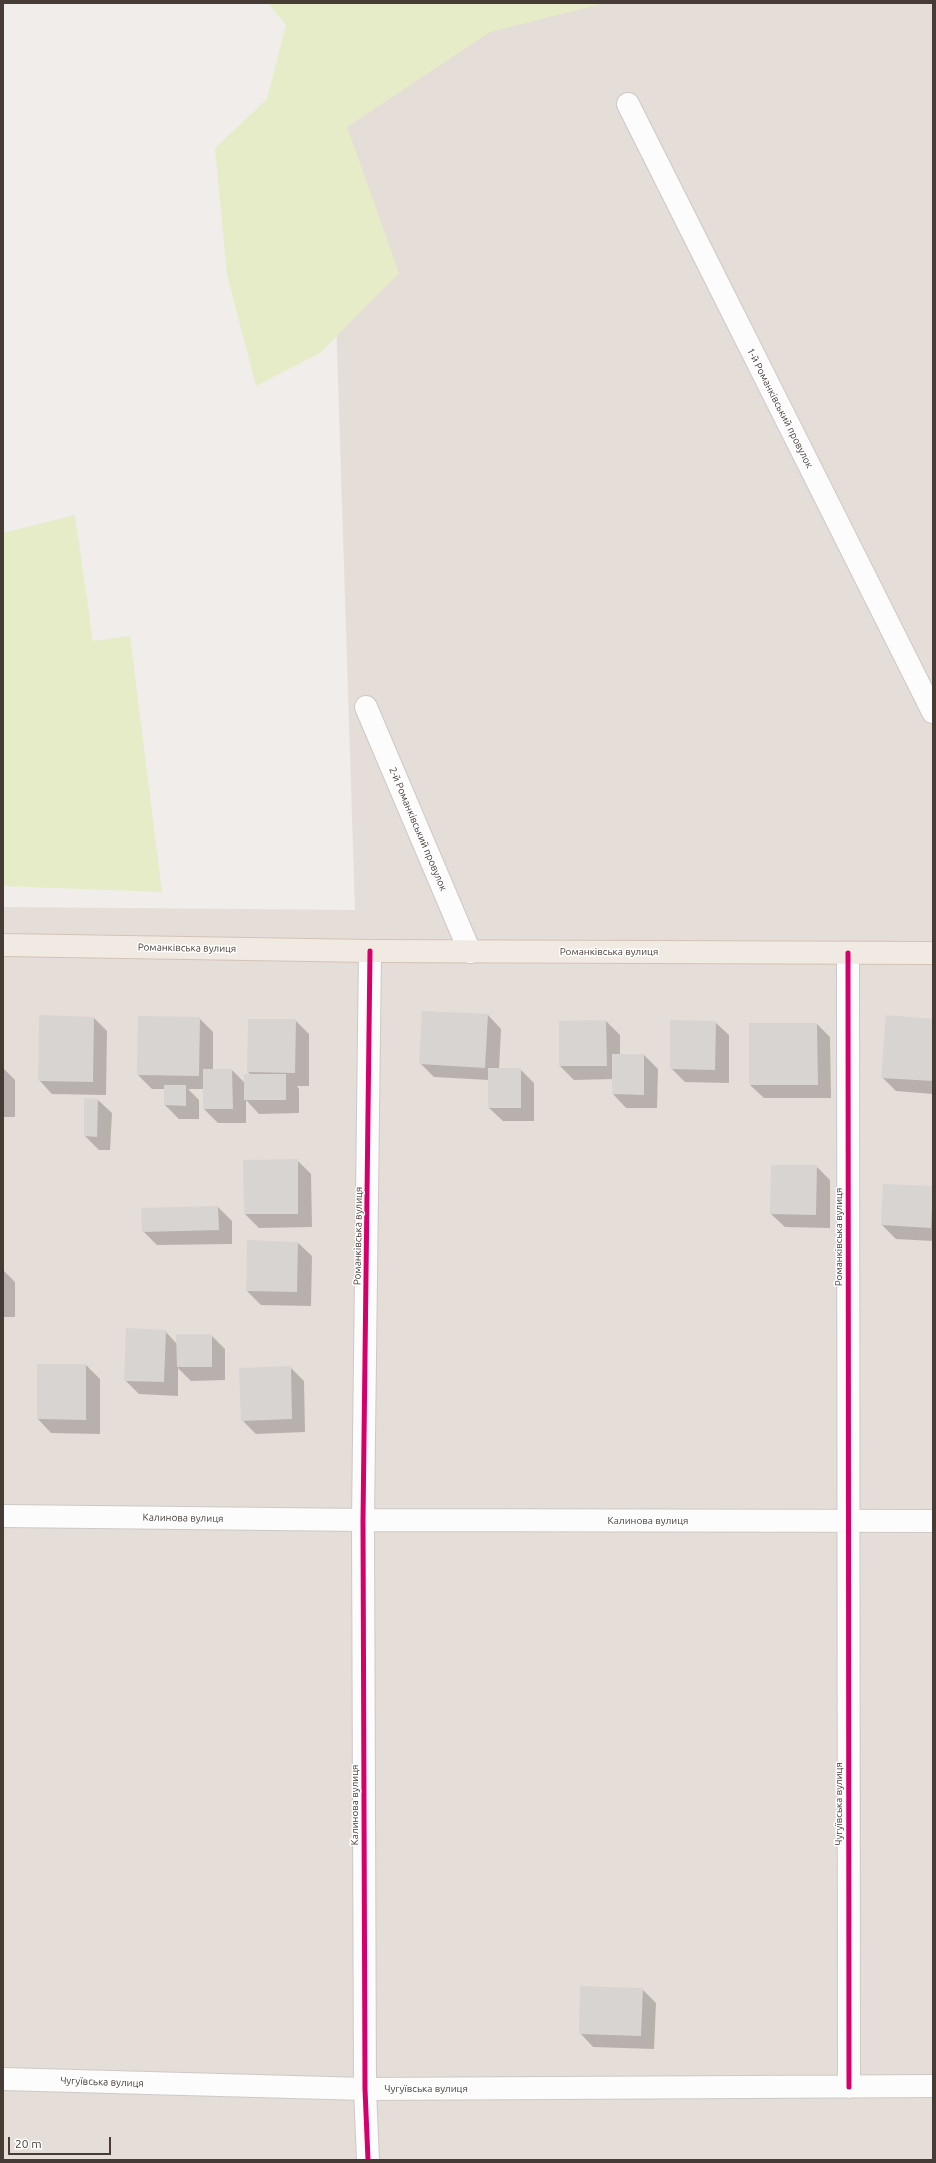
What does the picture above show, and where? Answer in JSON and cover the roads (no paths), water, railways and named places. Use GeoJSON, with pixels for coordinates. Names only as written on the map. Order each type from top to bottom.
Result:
{"type":"FeatureCollection","features":[{"type":"Feature","properties":{"kind":"main road","name":"Романківська вулиця"},"geometry":{"type":"LineString","coordinates":[[3,945],[470,952],[933,953]]}},
{"type":"Feature","properties":{"kind":"street","name":"1-й Романківський провулок"},"geometry":{"type":"LineString","coordinates":[[628,104],[933,712]]}},
{"type":"Feature","properties":{"kind":"street","name":"2-й Романківський провулок"},"geometry":{"type":"LineString","coordinates":[[366,707],[470,952]]}},
{"type":"Feature","properties":{"kind":"street","name":"Романківська вулиця"},"geometry":{"type":"LineString","coordinates":[[363,1520],[370,951]]}},
{"type":"Feature","properties":{"kind":"street","name":"Романківська вулиця"},"geometry":{"type":"LineString","coordinates":[[848,953],[848,1521]]}},
{"type":"Feature","properties":{"kind":"street","name":"Калинова вулиця"},"geometry":{"type":"LineString","coordinates":[[3,1516],[363,1520],[933,1521]]}},
{"type":"Feature","properties":{"kind":"street","name":"Калинова вулиця"},"geometry":{"type":"LineString","coordinates":[[363,1520],[365,2089],[368,2160]]}},
{"type":"Feature","properties":{"kind":"street","name":"Чугуївська вулиця"},"geometry":{"type":"LineString","coordinates":[[848,1521],[849,2087]]}},
{"type":"Feature","properties":{"kind":"street","name":"Чугуївська вулиця"},"geometry":{"type":"LineString","coordinates":[[3,2079],[365,2089],[933,2086]]}}]}
